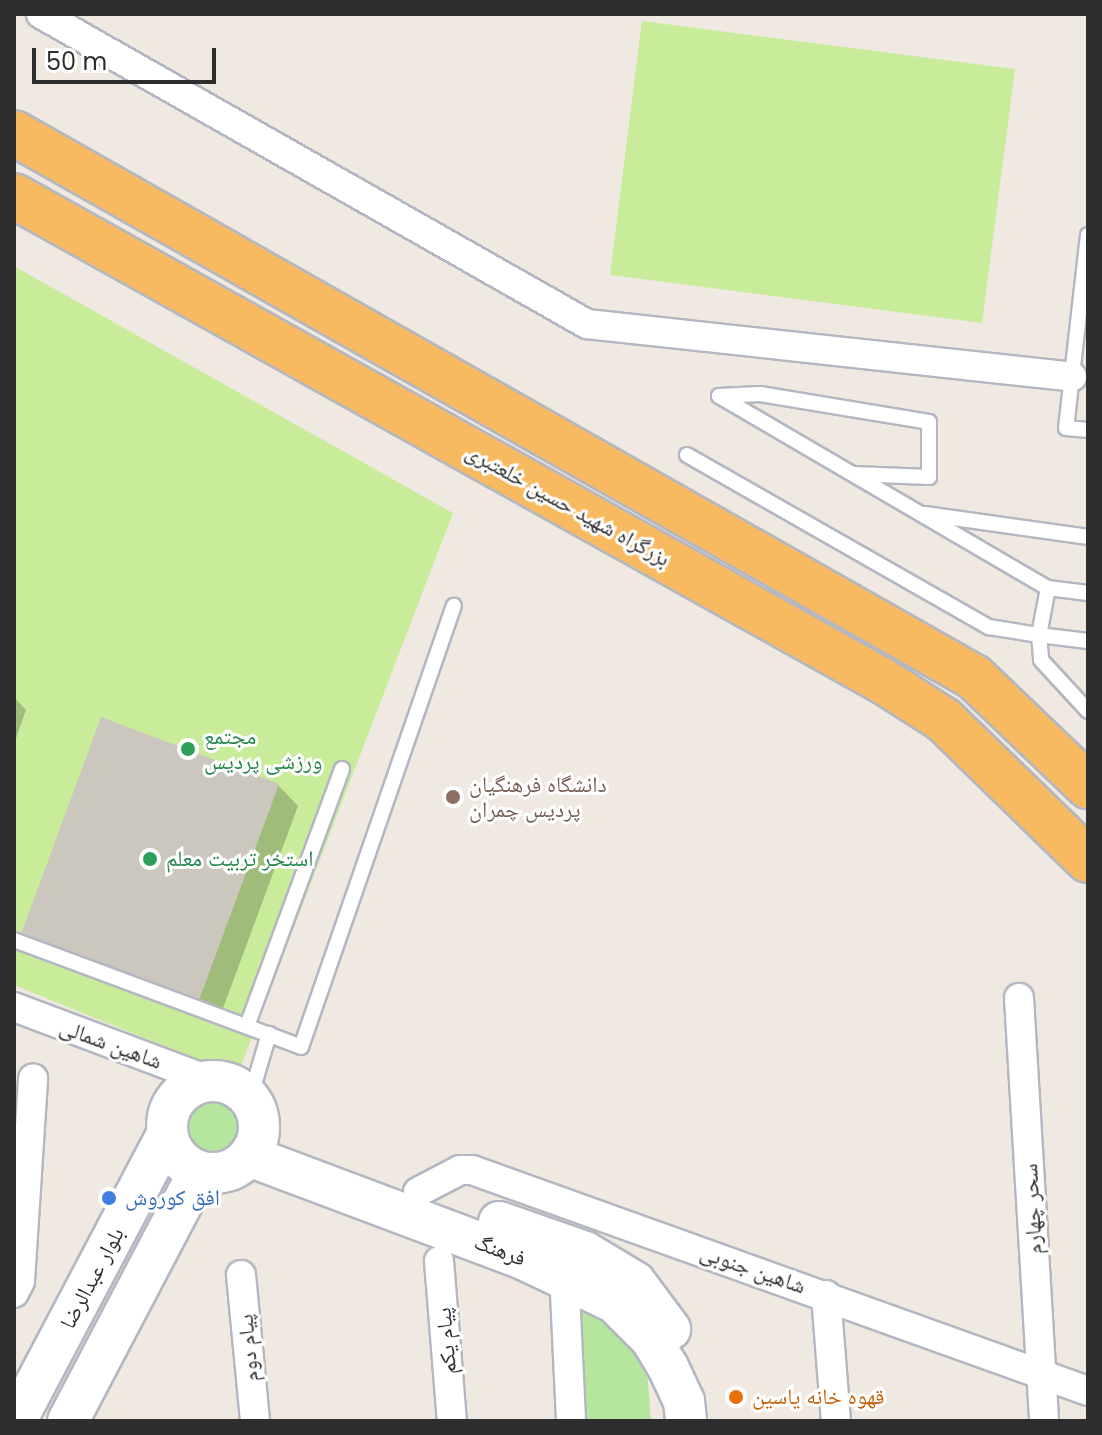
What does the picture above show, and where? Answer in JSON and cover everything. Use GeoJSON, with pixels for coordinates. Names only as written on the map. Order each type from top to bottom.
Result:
{"type":"FeatureCollection","features":[{"type":"Feature","properties":{"kind":"highway"},"geometry":{"type":"LineString","coordinates":[[14,133],[974,677],[1087,784]]}},
{"type":"Feature","properties":{"kind":"highway","name":"بزرگراه شهید حسین خلعتبری"},"geometry":{"type":"LineString","coordinates":[[14,196],[883,681],[944,720],[1088,860]]}},
{"type":"Feature","properties":{"kind":"main road"},"geometry":{"type":"LineString","coordinates":[[208,1080],[238,1087],[252,1129],[226,1171],[199,1171],[177,1157],[167,1134],[172,1104],[194,1084],[208,1080]]}},
{"type":"Feature","properties":{"kind":"main road","name":"فرهنگ"},"geometry":{"type":"LineString","coordinates":[[252,1129],[585,1252],[635,1282],[670,1327],[686,1400]]}},
{"type":"Feature","properties":{"kind":"main road","name":"فرهنگ"},"geometry":{"type":"LineString","coordinates":[[252,1129],[615,1303],[651,1339],[686,1400]]}},
{"type":"Feature","properties":{"kind":"main road","name":"بلوار عبدالرضا"},"geometry":{"type":"LineString","coordinates":[[16,1421],[167,1134]]}},
{"type":"Feature","properties":{"kind":"main road","name":"بلوار عبدالرضا"},"geometry":{"type":"LineString","coordinates":[[68,1421],[199,1171]]}},
{"type":"Feature","properties":{"kind":"street"},"geometry":{"type":"LineString","coordinates":[[41,14],[587,324],[1072,377]]}},
{"type":"Feature","properties":{"kind":"street","name":"سحر چهارم"},"geometry":{"type":"LineString","coordinates":[[1019,998],[1044,1421]]}},
{"type":"Feature","properties":{"kind":"street","name":"شاهین شمالی"},"geometry":{"type":"LineString","coordinates":[[14,1007],[208,1080]]}},
{"type":"Feature","properties":{"kind":"street"},"geometry":{"type":"LineString","coordinates":[[14,1293],[20,1281],[33,1078]]}},
{"type":"Feature","properties":{"kind":"street","name":"شاهین جنوبی"},"geometry":{"type":"LineString","coordinates":[[418,1192],[460,1170],[472,1170],[1088,1391]]}},
{"type":"Feature","properties":{"kind":"street","name":"پیام یکم"},"geometry":{"type":"LineString","coordinates":[[439,1261],[452,1421]]}},
{"type":"Feature","properties":{"kind":"street","name":"پیام دوم"},"geometry":{"type":"LineString","coordinates":[[241,1275],[255,1421]]}},
{"type":"Feature","properties":{"kind":"street"},"geometry":{"type":"LineString","coordinates":[[565,1293],[571,1421]]}},
{"type":"Feature","properties":{"kind":"street"},"geometry":{"type":"LineString","coordinates":[[826,1295],[836,1421]]}},
{"type":"Feature","properties":{"kind":"lane"},"geometry":{"type":"LineString","coordinates":[[1088,235],[1066,428],[1088,430]]}},
{"type":"Feature","properties":{"kind":"lane"},"geometry":{"type":"LineString","coordinates":[[849,473],[929,477],[929,422],[760,394],[719,396],[916,513],[1048,588],[1088,593]]}},
{"type":"Feature","properties":{"kind":"lane"},"geometry":{"type":"LineString","coordinates":[[687,455],[989,627],[1088,641]]}},
{"type":"Feature","properties":{"kind":"lane"},"geometry":{"type":"LineString","coordinates":[[916,513],[1088,537]]}},
{"type":"Feature","properties":{"kind":"lane"},"geometry":{"type":"LineString","coordinates":[[1048,588],[1039,635],[1041,660],[1088,711]]}},
{"type":"Feature","properties":{"kind":"lane"},"geometry":{"type":"LineString","coordinates":[[14,940],[301,1047],[454,606]]}},
{"type":"Feature","properties":{"kind":"lane"},"geometry":{"type":"LineString","coordinates":[[247,1026],[342,769]]}},
{"type":"Feature","properties":{"kind":"lane"},"geometry":{"type":"LineString","coordinates":[[252,1129],[269,1034]]}},
{"type":"Feature","properties":{"kind":"green space"},"geometry":{"type":"Polygon","coordinates":[[[642,21],[1015,69],[982,323],[610,275],[642,21]]]}},
{"type":"Feature","properties":{"kind":"green space","name":"مجتمع ورزشی پردیس"},"geometry":{"type":"Polygon","coordinates":[[[14,266],[453,513],[237,1076],[14,985],[14,266]]]}},
{"type":"Feature","properties":{"kind":"green space"},"geometry":{"type":"Polygon","coordinates":[[[208,1095],[220,1095],[236,1104],[243,1114],[243,1138],[236,1148],[220,1157],[208,1157],[188,1143],[183,1132],[183,1120],[197,1100],[208,1095]]]}},
{"type":"Feature","properties":{"kind":"green space"},"geometry":{"type":"Polygon","coordinates":[[[597,1303],[645,1345],[651,1421],[583,1421],[575,1309],[597,1303]]]}},
{"type":"Feature","properties":{"kind":"building","name":"استخر تربیت معلم"},"geometry":{"type":"Polygon","coordinates":[[[101,717],[279,784],[199,1000],[21,934],[101,717]]]}},
{"type":"Feature","properties":{"kind":"place","name":"مجتمع ورزشی پردیس"},"geometry":{"type":"Point","coordinates":[188,749]}},
{"type":"Feature","properties":{"kind":"place","name":"دانشگاه فرهنگیان پردیس چمران"},"geometry":{"type":"Point","coordinates":[453,797]}},
{"type":"Feature","properties":{"kind":"place","name":"استخر تربیت معلم"},"geometry":{"type":"Point","coordinates":[150,859]}},
{"type":"Feature","properties":{"kind":"place","name":"افق کوروش"},"geometry":{"type":"Point","coordinates":[109,1198]}},
{"type":"Feature","properties":{"kind":"place","name":"قهوه خانه یاسین"},"geometry":{"type":"Point","coordinates":[736,1397]}}]}
